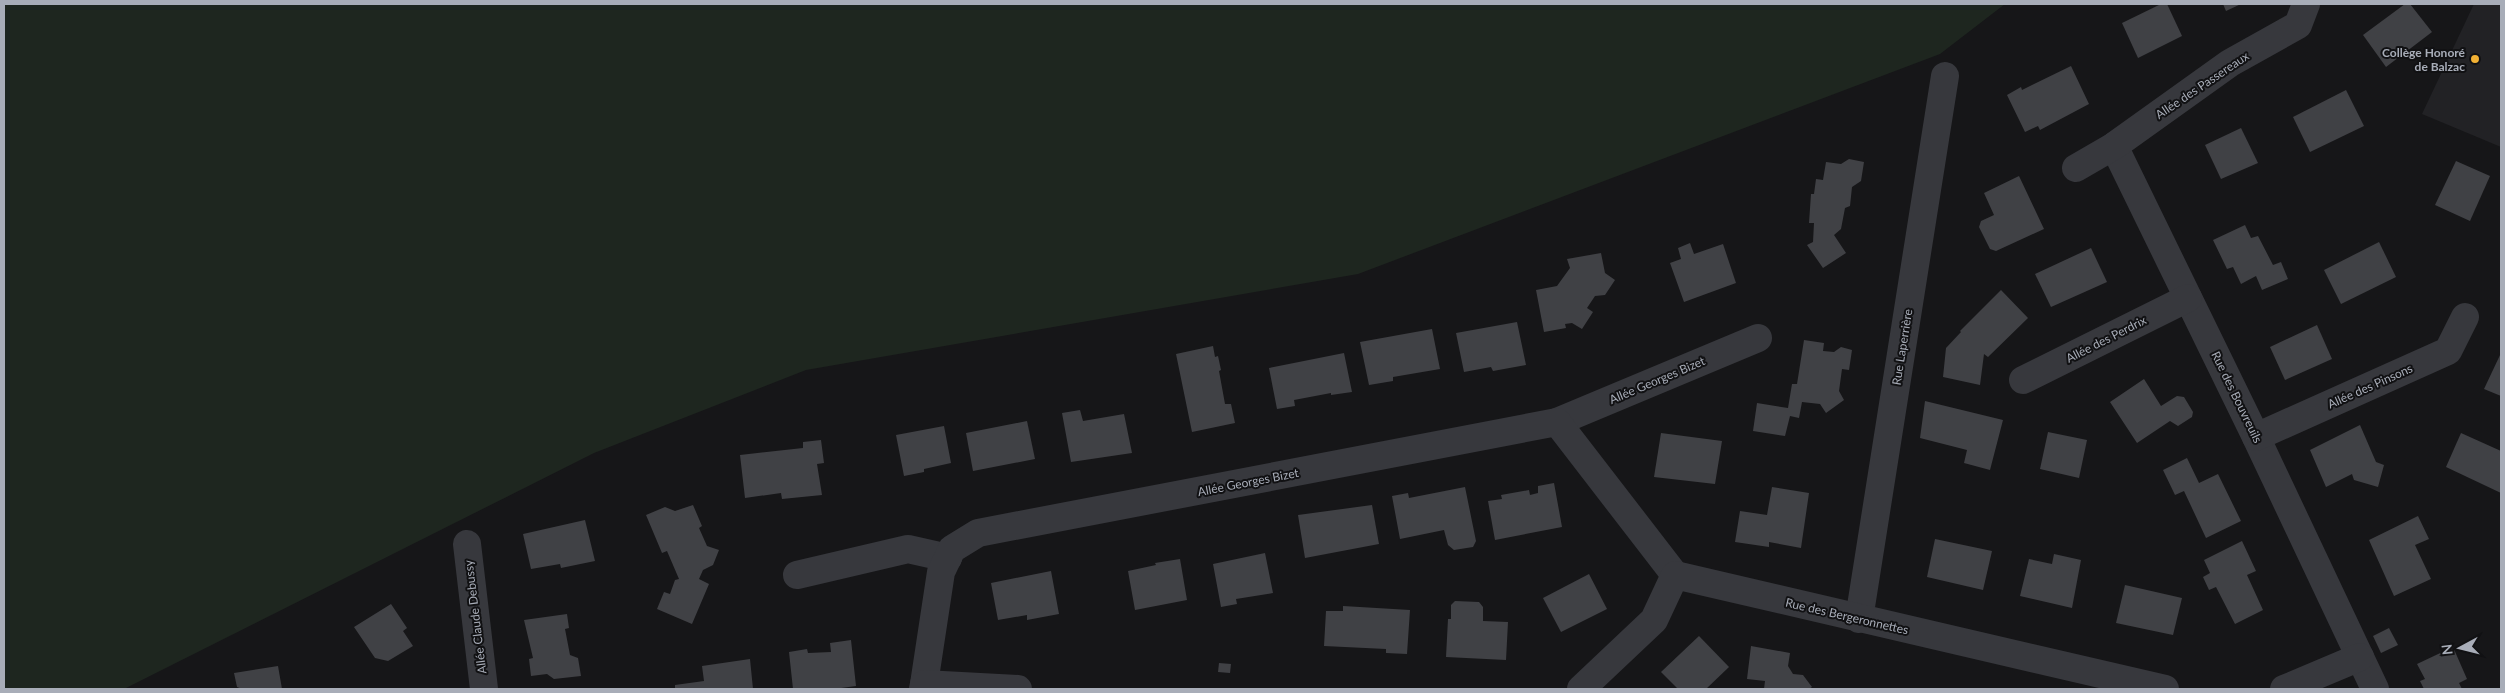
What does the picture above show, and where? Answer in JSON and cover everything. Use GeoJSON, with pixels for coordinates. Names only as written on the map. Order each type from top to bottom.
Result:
{"type":"FeatureCollection","features":[{"type":"Feature","properties":{"kind":"street","name":"Allée des Passereaux"},"geometry":{"type":"LineString","coordinates":[[2114,146],[2230,63],[2298,25],[2306,4]]}},
{"type":"Feature","properties":{"kind":"street","name":"Rue Laperrière"},"geometry":{"type":"LineString","coordinates":[[1859,619],[1945,76]]}},
{"type":"Feature","properties":{"kind":"street"},"geometry":{"type":"LineString","coordinates":[[2076,168],[2114,146]]}},
{"type":"Feature","properties":{"kind":"street","name":"Rue des Bouvreuils"},"geometry":{"type":"LineString","coordinates":[[2114,146],[2256,437],[2375,689]]}},
{"type":"Feature","properties":{"kind":"street","name":"Allée des Perdrix"},"geometry":{"type":"LineString","coordinates":[[2023,380],[2188,298]]}},
{"type":"Feature","properties":{"kind":"street","name":"Allée des Pinsons"},"geometry":{"type":"LineString","coordinates":[[2256,437],[2448,351],[2465,317]]}},
{"type":"Feature","properties":{"kind":"street","name":"Allée Georges Bizet"},"geometry":{"type":"LineString","coordinates":[[924,686],[942,572],[952,549],[978,534],[1557,422],[1758,338]]}},
{"type":"Feature","properties":{"kind":"street"},"geometry":{"type":"LineString","coordinates":[[1557,422],[1675,575],[1654,620],[1581,689]]}},
{"type":"Feature","properties":{"kind":"street","name":"Allée Claude Debussy"},"geometry":{"type":"LineString","coordinates":[[467,544],[484,689]]}},
{"type":"Feature","properties":{"kind":"street"},"geometry":{"type":"LineString","coordinates":[[797,575],[908,549],[948,558]]}},
{"type":"Feature","properties":{"kind":"street","name":"Rue des Bergeronnettes"},"geometry":{"type":"LineString","coordinates":[[1675,575],[2165,689]]}},
{"type":"Feature","properties":{"kind":"street"},"geometry":{"type":"LineString","coordinates":[[2284,689],[2360,657]]}},
{"type":"Feature","properties":{"kind":"street"},"geometry":{"type":"LineString","coordinates":[[924,686],[1018,689]]}},
{"type":"Feature","properties":{"kind":"shaded area"},"geometry":{"type":"Polygon","coordinates":[[[4,4],[2005,4],[1940,54],[1358,274],[806,370],[594,453],[124,689],[4,689],[4,4]]]}},
{"type":"Feature","properties":{"kind":"shaded area","name":"Collège Honoré de Balzac"},"geometry":{"type":"Polygon","coordinates":[[[2474,4],[2501,4],[2501,147],[2422,114],[2474,4]]]}},
{"type":"Feature","properties":{"kind":"building"},"geometry":{"type":"Polygon","coordinates":[[[2161,4],[2167,4],[2182,36],[2138,58],[2122,23],[2161,4]]]}},
{"type":"Feature","properties":{"kind":"building"},"geometry":{"type":"Polygon","coordinates":[[[2223,4],[2241,4],[2226,11],[2223,4]]]}},
{"type":"Feature","properties":{"kind":"building"},"geometry":{"type":"Polygon","coordinates":[[[2405,4],[2410,4],[2432,32],[2386,67],[2363,35],[2405,4]]]}},
{"type":"Feature","properties":{"kind":"building"},"geometry":{"type":"Polygon","coordinates":[[[2071,66],[2089,104],[2040,130],[2038,126],[2025,132],[2007,95],[2021,87],[2022,90],[2071,66]]]}},
{"type":"Feature","properties":{"kind":"building"},"geometry":{"type":"Polygon","coordinates":[[[2346,90],[2364,126],[2310,152],[2293,117],[2346,90]]]}},
{"type":"Feature","properties":{"kind":"building"},"geometry":{"type":"Polygon","coordinates":[[[2241,128],[2258,163],[2221,179],[2205,145],[2241,128]]]}},
{"type":"Feature","properties":{"kind":"building"},"geometry":{"type":"Polygon","coordinates":[[[1849,159],[1864,162],[1861,181],[1852,187],[1850,206],[1845,208],[1841,229],[1834,235],[1846,253],[1823,268],[1807,245],[1813,242],[1814,223],[1809,223],[1811,194],[1814,194],[1816,179],[1823,180],[1826,162],[1841,164],[1849,159]]]}},
{"type":"Feature","properties":{"kind":"building"},"geometry":{"type":"Polygon","coordinates":[[[2456,161],[2490,176],[2470,221],[2435,205],[2456,161]]]}},
{"type":"Feature","properties":{"kind":"building"},"geometry":{"type":"Polygon","coordinates":[[[2019,176],[2044,229],[1996,251],[1990,249],[1979,227],[1981,221],[1994,215],[1984,193],[2019,176]]]}},
{"type":"Feature","properties":{"kind":"building"},"geometry":{"type":"Polygon","coordinates":[[[2245,225],[2251,238],[2258,236],[2273,265],[2281,262],[2288,279],[2262,290],[2256,276],[2241,284],[2233,267],[2227,269],[2213,240],[2245,225]]]}},
{"type":"Feature","properties":{"kind":"building"},"geometry":{"type":"Polygon","coordinates":[[[2379,242],[2396,277],[2341,304],[2324,270],[2379,242]]]}},
{"type":"Feature","properties":{"kind":"building"},"geometry":{"type":"Polygon","coordinates":[[[1690,243],[1694,254],[1723,244],[1736,283],[1684,302],[1670,263],[1681,259],[1678,248],[1690,243]]]}},
{"type":"Feature","properties":{"kind":"building"},"geometry":{"type":"Polygon","coordinates":[[[2091,248],[2107,282],[2051,307],[2035,274],[2091,248]]]}},
{"type":"Feature","properties":{"kind":"building"},"geometry":{"type":"Polygon","coordinates":[[[1601,253],[1605,273],[1615,280],[1605,295],[1595,296],[1587,308],[1593,312],[1582,329],[1572,323],[1565,324],[1566,328],[1544,332],[1536,290],[1557,286],[1570,268],[1567,259],[1601,253]]]}},
{"type":"Feature","properties":{"kind":"building"},"geometry":{"type":"Polygon","coordinates":[[[2001,290],[2028,318],[1988,357],[1984,354],[1980,385],[1943,377],[1946,348],[1960,331],[2001,290]]]}},
{"type":"Feature","properties":{"kind":"building"},"geometry":{"type":"Polygon","coordinates":[[[1517,322],[1526,365],[1493,371],[1491,367],[1464,372],[1456,333],[1517,322]]]}},
{"type":"Feature","properties":{"kind":"building"},"geometry":{"type":"Polygon","coordinates":[[[2317,325],[2332,359],[2285,380],[2270,347],[2317,325]]]}},
{"type":"Feature","properties":{"kind":"building"},"geometry":{"type":"Polygon","coordinates":[[[1432,329],[1440,369],[1393,377],[1393,381],[1369,385],[1360,342],[1432,329]]]}},
{"type":"Feature","properties":{"kind":"building"},"geometry":{"type":"Polygon","coordinates":[[[1804,340],[1824,343],[1823,351],[1834,352],[1841,347],[1852,350],[1849,370],[1842,369],[1839,391],[1844,400],[1826,413],[1820,404],[1802,402],[1799,418],[1790,416],[1785,436],[1753,431],[1757,403],[1788,408],[1792,384],[1797,384],[1804,340]]]}},
{"type":"Feature","properties":{"kind":"building"},"geometry":{"type":"Polygon","coordinates":[[[1213,346],[1215,357],[1218,356],[1221,370],[1219,371],[1225,404],[1231,404],[1235,423],[1192,432],[1176,354],[1213,346]]]}},
{"type":"Feature","properties":{"kind":"building"},"geometry":{"type":"Polygon","coordinates":[[[1344,353],[1352,392],[1331,395],[1331,393],[1294,400],[1295,406],[1277,409],[1269,368],[1344,353]]]}},
{"type":"Feature","properties":{"kind":"building"},"geometry":{"type":"Polygon","coordinates":[[[2501,353],[2501,396],[2484,389],[2501,353]]]}},
{"type":"Feature","properties":{"kind":"building"},"geometry":{"type":"Polygon","coordinates":[[[2144,379],[2161,406],[2177,396],[2184,397],[2193,412],[2192,417],[2178,426],[2170,421],[2137,443],[2110,402],[2144,379]]]}},
{"type":"Feature","properties":{"kind":"building"},"geometry":{"type":"Polygon","coordinates":[[[1925,401],[2003,420],[1990,470],[1964,463],[1967,450],[1920,438],[1925,401]]]}},
{"type":"Feature","properties":{"kind":"building"},"geometry":{"type":"Polygon","coordinates":[[[1080,410],[1083,421],[1124,414],[1132,453],[1071,462],[1062,413],[1080,410]]]}},
{"type":"Feature","properties":{"kind":"building"},"geometry":{"type":"Polygon","coordinates":[[[1027,421],[1035,459],[973,471],[966,433],[1027,421]]]}},
{"type":"Feature","properties":{"kind":"building"},"geometry":{"type":"Polygon","coordinates":[[[2360,425],[2376,462],[2384,465],[2378,487],[2354,480],[2352,474],[2326,487],[2310,450],[2360,425]]]}},
{"type":"Feature","properties":{"kind":"building"},"geometry":{"type":"Polygon","coordinates":[[[944,426],[951,463],[904,476],[896,435],[944,426]]]}},
{"type":"Feature","properties":{"kind":"building"},"geometry":{"type":"Polygon","coordinates":[[[2048,432],[2087,440],[2079,478],[2040,469],[2048,432]]]}},
{"type":"Feature","properties":{"kind":"building"},"geometry":{"type":"Polygon","coordinates":[[[1661,433],[1722,441],[1715,484],[1654,477],[1661,433]]]}},
{"type":"Feature","properties":{"kind":"building"},"geometry":{"type":"Polygon","coordinates":[[[2461,433],[2501,451],[2501,493],[2446,467],[2461,433]]]}},
{"type":"Feature","properties":{"kind":"building"},"geometry":{"type":"Polygon","coordinates":[[[821,440],[824,463],[817,464],[822,495],[782,499],[781,493],[745,498],[740,455],[803,448],[803,442],[821,440]]]}},
{"type":"Feature","properties":{"kind":"building"},"geometry":{"type":"Polygon","coordinates":[[[2187,458],[2199,483],[2218,474],[2241,521],[2206,538],[2184,491],[2175,495],[2163,470],[2187,458]]]}},
{"type":"Feature","properties":{"kind":"building"},"geometry":{"type":"Polygon","coordinates":[[[1554,483],[1562,527],[1495,540],[1488,501],[1502,499],[1501,495],[1529,490],[1530,495],[1538,493],[1538,486],[1554,483]]]}},
{"type":"Feature","properties":{"kind":"building"},"geometry":{"type":"Polygon","coordinates":[[[1465,487],[1476,541],[1473,547],[1454,550],[1448,545],[1444,530],[1400,539],[1392,496],[1408,493],[1409,498],[1465,487]]]}},
{"type":"Feature","properties":{"kind":"building"},"geometry":{"type":"Polygon","coordinates":[[[1772,487],[1809,493],[1801,548],[1769,542],[1769,547],[1735,542],[1740,511],[1767,515],[1772,487]]]}},
{"type":"Feature","properties":{"kind":"building"},"geometry":{"type":"Polygon","coordinates":[[[693,505],[702,526],[699,528],[707,546],[719,550],[713,565],[703,570],[699,579],[709,584],[692,624],[657,609],[664,592],[670,594],[675,580],[679,579],[667,551],[662,553],[646,515],[665,507],[675,511],[693,505]]]}},
{"type":"Feature","properties":{"kind":"building"},"geometry":{"type":"Polygon","coordinates":[[[1372,505],[1379,544],[1305,558],[1298,515],[1372,505]]]}},
{"type":"Feature","properties":{"kind":"building"},"geometry":{"type":"Polygon","coordinates":[[[2418,516],[2429,539],[2415,545],[2431,579],[2394,596],[2369,540],[2418,516]]]}},
{"type":"Feature","properties":{"kind":"building"},"geometry":{"type":"Polygon","coordinates":[[[585,520],[595,561],[561,568],[560,564],[531,569],[523,534],[585,520]]]}},
{"type":"Feature","properties":{"kind":"building"},"geometry":{"type":"Polygon","coordinates":[[[1935,539],[1992,551],[1983,590],[1927,577],[1935,539]]]}},
{"type":"Feature","properties":{"kind":"building"},"geometry":{"type":"Polygon","coordinates":[[[2242,541],[2256,571],[2247,575],[2263,610],[2235,624],[2216,587],[2209,590],[2203,577],[2210,573],[2204,560],[2242,541]]]}},
{"type":"Feature","properties":{"kind":"building"},"geometry":{"type":"Polygon","coordinates":[[[1265,553],[1273,593],[1236,599],[1237,604],[1221,607],[1213,564],[1265,553]]]}},
{"type":"Feature","properties":{"kind":"building"},"geometry":{"type":"Polygon","coordinates":[[[2054,554],[2081,560],[2072,608],[2020,596],[2029,559],[2052,564],[2054,554]]]}},
{"type":"Feature","properties":{"kind":"building"},"geometry":{"type":"Polygon","coordinates":[[[1180,559],[1187,600],[1135,610],[1128,571],[1156,565],[1155,563],[1180,559]]]}},
{"type":"Feature","properties":{"kind":"building"},"geometry":{"type":"Polygon","coordinates":[[[1051,571],[1059,614],[1027,620],[1027,615],[998,620],[991,583],[1051,571]]]}},
{"type":"Feature","properties":{"kind":"building"},"geometry":{"type":"Polygon","coordinates":[[[1589,574],[1607,609],[1561,632],[1543,598],[1589,574]]]}},
{"type":"Feature","properties":{"kind":"building"},"geometry":{"type":"Polygon","coordinates":[[[2125,585],[2182,598],[2173,635],[2116,623],[2125,585]]]}},
{"type":"Feature","properties":{"kind":"building"},"geometry":{"type":"Polygon","coordinates":[[[1455,601],[1479,602],[1483,607],[1483,621],[1508,622],[1506,660],[1446,657],[1448,619],[1451,619],[1451,605],[1455,601]]]}},
{"type":"Feature","properties":{"kind":"building"},"geometry":{"type":"Polygon","coordinates":[[[391,604],[407,628],[403,631],[413,646],[388,661],[375,658],[354,627],[391,604]]]}},
{"type":"Feature","properties":{"kind":"building"},"geometry":{"type":"Polygon","coordinates":[[[1343,606],[1410,610],[1407,654],[1386,653],[1386,649],[1324,646],[1326,611],[1343,611],[1343,606]]]}},
{"type":"Feature","properties":{"kind":"building"},"geometry":{"type":"Polygon","coordinates":[[[567,614],[569,628],[565,629],[570,655],[578,658],[581,676],[554,679],[547,674],[531,676],[529,659],[533,658],[524,620],[567,614]]]}},
{"type":"Feature","properties":{"kind":"building"},"geometry":{"type":"Polygon","coordinates":[[[2389,628],[2398,645],[2381,653],[2373,636],[2389,628]]]}},
{"type":"Feature","properties":{"kind":"building"},"geometry":{"type":"Polygon","coordinates":[[[1699,636],[1729,667],[1706,689],[1678,689],[1661,672],[1699,636]]]}},
{"type":"Feature","properties":{"kind":"building"},"geometry":{"type":"Polygon","coordinates":[[[851,640],[856,686],[834,689],[793,689],[789,652],[807,649],[808,653],[831,652],[830,643],[851,640]]]}},
{"type":"Feature","properties":{"kind":"building"},"geometry":{"type":"Polygon","coordinates":[[[1751,646],[1790,653],[1788,666],[1793,674],[1803,675],[1812,687],[1809,689],[1764,689],[1765,681],[1747,679],[1751,646]]]}},
{"type":"Feature","properties":{"kind":"building"},"geometry":{"type":"Polygon","coordinates":[[[2453,647],[2467,679],[2459,683],[2462,689],[2424,689],[2420,681],[2425,679],[2417,664],[2453,647]]]}},
{"type":"Feature","properties":{"kind":"building"},"geometry":{"type":"Polygon","coordinates":[[[750,659],[753,689],[675,689],[675,685],[704,681],[702,666],[750,659]]]}},
{"type":"Feature","properties":{"kind":"building"},"geometry":{"type":"Polygon","coordinates":[[[1219,663],[1231,664],[1230,673],[1218,672],[1219,663]]]}},
{"type":"Feature","properties":{"kind":"building"},"geometry":{"type":"Polygon","coordinates":[[[278,666],[282,689],[242,689],[237,687],[234,673],[278,666]]]}},
{"type":"Feature","properties":{"kind":"place","name":"Collège Honoré de Balzac"},"geometry":{"type":"Point","coordinates":[2475,59]}}]}
